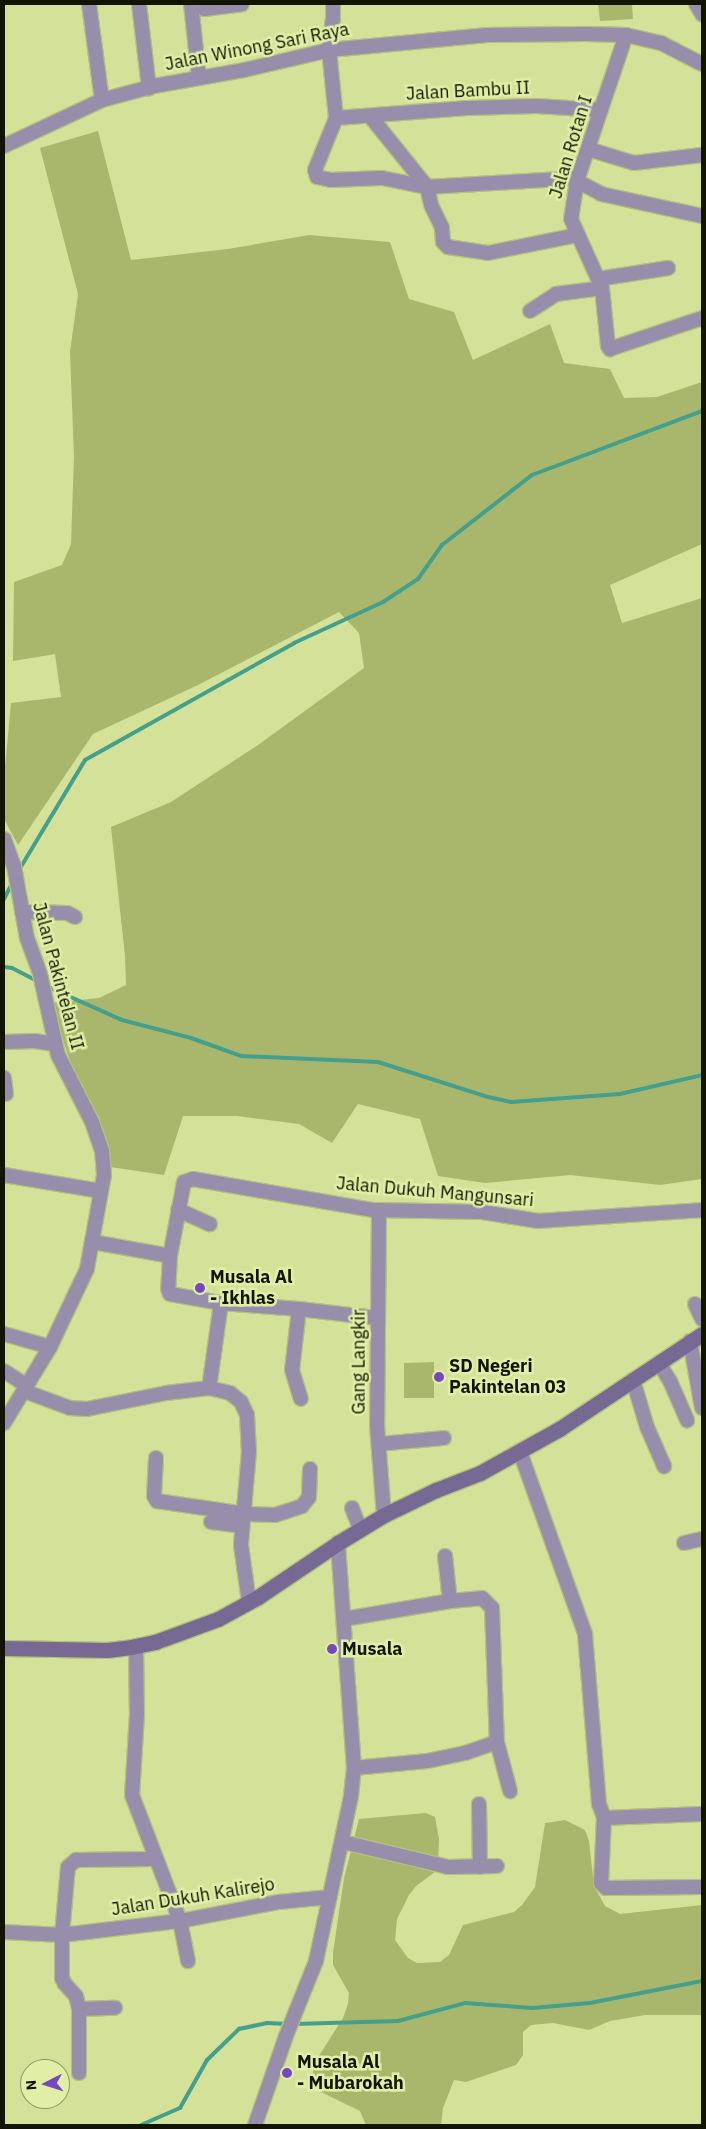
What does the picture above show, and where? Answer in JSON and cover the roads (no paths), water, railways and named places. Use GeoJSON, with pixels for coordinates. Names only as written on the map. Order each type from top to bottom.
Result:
{"type":"FeatureCollection","features":[{"type":"Feature","properties":{"kind":"main road"},"geometry":{"type":"LineString","coordinates":[[4,1648],[107,1650],[136,1646],[196,1628],[249,1602],[384,1515],[436,1490],[480,1473],[520,1452],[559,1429],[696,1338]]}},
{"type":"Feature","properties":{"kind":"street"},"geometry":{"type":"LineString","coordinates":[[88,4],[102,100]]}},
{"type":"Feature","properties":{"kind":"street"},"geometry":{"type":"LineString","coordinates":[[139,4],[149,88]]}},
{"type":"Feature","properties":{"kind":"street"},"geometry":{"type":"LineString","coordinates":[[199,78],[198,7],[242,4]]}},
{"type":"Feature","properties":{"kind":"street"},"geometry":{"type":"LineString","coordinates":[[333,4],[334,18],[329,50],[336,118],[315,170],[317,177],[331,180],[382,178],[427,186],[578,180],[601,194],[702,216]]}},
{"type":"Feature","properties":{"kind":"street"},"geometry":{"type":"LineString","coordinates":[[696,4],[702,14]]}},
{"type":"Feature","properties":{"kind":"street","name":"Jalan Winong Sari Raya"},"geometry":{"type":"LineString","coordinates":[[4,146],[102,100],[149,88],[329,50],[487,34],[626,36],[661,43],[702,64]]}},
{"type":"Feature","properties":{"kind":"street","name":"Jalan Rotan I"},"geometry":{"type":"LineString","coordinates":[[626,36],[578,180],[570,213],[600,283],[608,346],[615,349],[702,318]]}},
{"type":"Feature","properties":{"kind":"street","name":"Jalan Bambu II"},"geometry":{"type":"LineString","coordinates":[[336,118],[408,111],[468,108],[536,106],[601,110]]}},
{"type":"Feature","properties":{"kind":"street"},"geometry":{"type":"LineString","coordinates":[[370,116],[427,186],[431,205],[442,228],[444,242],[448,247],[488,253],[578,235]]}},
{"type":"Feature","properties":{"kind":"street"},"geometry":{"type":"LineString","coordinates":[[588,149],[634,163],[702,155]]}},
{"type":"Feature","properties":{"kind":"street"},"geometry":{"type":"LineString","coordinates":[[530,311],[556,294],[668,268]]}},
{"type":"Feature","properties":{"kind":"street","name":"Jalan Pakintelan II"},"geometry":{"type":"LineString","coordinates":[[4,839],[14,866],[16,886],[27,938],[40,974],[54,1044],[92,1122],[102,1151],[104,1175],[87,1269],[50,1347],[4,1423]]}},
{"type":"Feature","properties":{"kind":"street"},"geometry":{"type":"LineString","coordinates":[[22,912],[67,913],[75,917]]}},
{"type":"Feature","properties":{"kind":"street"},"geometry":{"type":"LineString","coordinates":[[4,1042],[35,1041],[54,1044]]}},
{"type":"Feature","properties":{"kind":"street"},"geometry":{"type":"LineString","coordinates":[[4,1078],[6,1094]]}},
{"type":"Feature","properties":{"kind":"street"},"geometry":{"type":"LineString","coordinates":[[4,1175],[101,1191]]}},
{"type":"Feature","properties":{"kind":"street","name":"Jalan Dukuh Mangunsari"},"geometry":{"type":"LineString","coordinates":[[377,1318],[221,1303],[170,1294],[168,1289],[170,1256],[184,1182],[193,1178],[379,1210],[482,1212],[538,1221],[702,1210]]}},
{"type":"Feature","properties":{"kind":"street"},"geometry":{"type":"LineString","coordinates":[[178,1210],[210,1224]]}},
{"type":"Feature","properties":{"kind":"street","name":"Gang Langkir"},"geometry":{"type":"LineString","coordinates":[[379,1210],[380,1272],[377,1318],[379,1444],[384,1515]]}},
{"type":"Feature","properties":{"kind":"street"},"geometry":{"type":"LineString","coordinates":[[93,1242],[170,1256]]}},
{"type":"Feature","properties":{"kind":"street"},"geometry":{"type":"LineString","coordinates":[[209,1388],[221,1303]]}},
{"type":"Feature","properties":{"kind":"street"},"geometry":{"type":"LineString","coordinates":[[695,1304],[702,1319]]}},
{"type":"Feature","properties":{"kind":"street"},"geometry":{"type":"LineString","coordinates":[[298,1309],[292,1370],[301,1399]]}},
{"type":"Feature","properties":{"kind":"street"},"geometry":{"type":"LineString","coordinates":[[4,1334],[50,1347]]}},
{"type":"Feature","properties":{"kind":"street"},"geometry":{"type":"LineString","coordinates":[[696,1338],[702,1408]]}},
{"type":"Feature","properties":{"kind":"street"},"geometry":{"type":"LineString","coordinates":[[659,1363],[687,1420]]}},
{"type":"Feature","properties":{"kind":"street"},"geometry":{"type":"LineString","coordinates":[[4,1371],[26,1389],[70,1408],[87,1409],[166,1393],[209,1388],[230,1393],[241,1402],[247,1415],[249,1451],[243,1520],[242,1560],[249,1602]]}},
{"type":"Feature","properties":{"kind":"street"},"geometry":{"type":"LineString","coordinates":[[633,1380],[647,1427],[664,1466]]}},
{"type":"Feature","properties":{"kind":"street"},"geometry":{"type":"LineString","coordinates":[[379,1444],[444,1438]]}},
{"type":"Feature","properties":{"kind":"street"},"geometry":{"type":"LineString","coordinates":[[520,1452],[585,1634],[598,1804],[604,1818],[600,1883],[606,1888],[702,1887]]}},
{"type":"Feature","properties":{"kind":"street"},"geometry":{"type":"LineString","coordinates":[[156,1458],[154,1496],[156,1502],[243,1520]]}},
{"type":"Feature","properties":{"kind":"street"},"geometry":{"type":"LineString","coordinates":[[211,1522],[275,1515],[302,1506],[309,1496],[310,1469]]}},
{"type":"Feature","properties":{"kind":"street"},"geometry":{"type":"LineString","coordinates":[[352,1508],[360,1529]]}},
{"type":"Feature","properties":{"kind":"street"},"geometry":{"type":"LineString","coordinates":[[684,1542],[702,1539]]}},
{"type":"Feature","properties":{"kind":"street"},"geometry":{"type":"LineString","coordinates":[[255,2125],[286,2036],[316,1961],[343,1842],[354,1768],[338,1543]]}},
{"type":"Feature","properties":{"kind":"street"},"geometry":{"type":"LineString","coordinates":[[446,1556],[450,1601]]}},
{"type":"Feature","properties":{"kind":"street"},"geometry":{"type":"LineString","coordinates":[[344,1619],[450,1601],[482,1598],[492,1608],[497,1742],[510,1791]]}},
{"type":"Feature","properties":{"kind":"street"},"geometry":{"type":"LineString","coordinates":[[136,1646],[137,1714],[131,1790],[180,1921],[188,1961]]}},
{"type":"Feature","properties":{"kind":"street"},"geometry":{"type":"LineString","coordinates":[[354,1768],[428,1761],[465,1753],[497,1742]]}},
{"type":"Feature","properties":{"kind":"street"},"geometry":{"type":"LineString","coordinates":[[479,1804],[480,1866]]}},
{"type":"Feature","properties":{"kind":"street"},"geometry":{"type":"LineString","coordinates":[[604,1818],[702,1814]]}},
{"type":"Feature","properties":{"kind":"street"},"geometry":{"type":"LineString","coordinates":[[343,1842],[448,1867],[496,1866]]}},
{"type":"Feature","properties":{"kind":"street"},"geometry":{"type":"LineString","coordinates":[[79,2073],[79,2009],[76,1996],[62,1978],[62,1935],[66,1874],[71,1862],[76,1860],[155,1858]]}},
{"type":"Feature","properties":{"kind":"street","name":"Jalan Dukuh Kalirejo"},"geometry":{"type":"LineString","coordinates":[[4,1932],[62,1935],[180,1921],[279,1902],[330,1897]]}},
{"type":"Feature","properties":{"kind":"street"},"geometry":{"type":"LineString","coordinates":[[79,2009],[114,2008]]}},
{"type":"Feature","properties":{"kind":"waterway"},"geometry":{"type":"LineString","coordinates":[[19,870],[85,760],[294,643],[383,602],[418,579],[442,545],[532,475],[702,411]]}},
{"type":"Feature","properties":{"kind":"waterway"},"geometry":{"type":"LineString","coordinates":[[4,899],[12,883]]}},
{"type":"Feature","properties":{"kind":"waterway"},"geometry":{"type":"LineString","coordinates":[[4,967],[12,968],[38,981]]}},
{"type":"Feature","properties":{"kind":"waterway"},"geometry":{"type":"LineString","coordinates":[[46,986],[122,1020],[191,1038],[241,1056],[378,1062],[488,1097],[511,1102],[620,1094],[702,1075]]}},
{"type":"Feature","properties":{"kind":"waterway"},"geometry":{"type":"LineString","coordinates":[[294,2024],[398,2021],[465,2003],[533,2008],[590,2003],[702,1981]]}},
{"type":"Feature","properties":{"kind":"waterway"},"geometry":{"type":"LineString","coordinates":[[141,2125],[180,2108],[207,2060],[239,2029],[267,2023],[287,2024]]}},
{"type":"Feature","properties":{"kind":"place","name":"Musala Al - Ikhlas"},"geometry":{"type":"Point","coordinates":[200,1288]}},
{"type":"Feature","properties":{"kind":"place","name":"SD Negeri Pakintelan 03"},"geometry":{"type":"Point","coordinates":[439,1377]}},
{"type":"Feature","properties":{"kind":"place","name":"Musala"},"geometry":{"type":"Point","coordinates":[332,1649]}},
{"type":"Feature","properties":{"kind":"place","name":"Musala Al - Mubarokah"},"geometry":{"type":"Point","coordinates":[287,2073]}}]}
